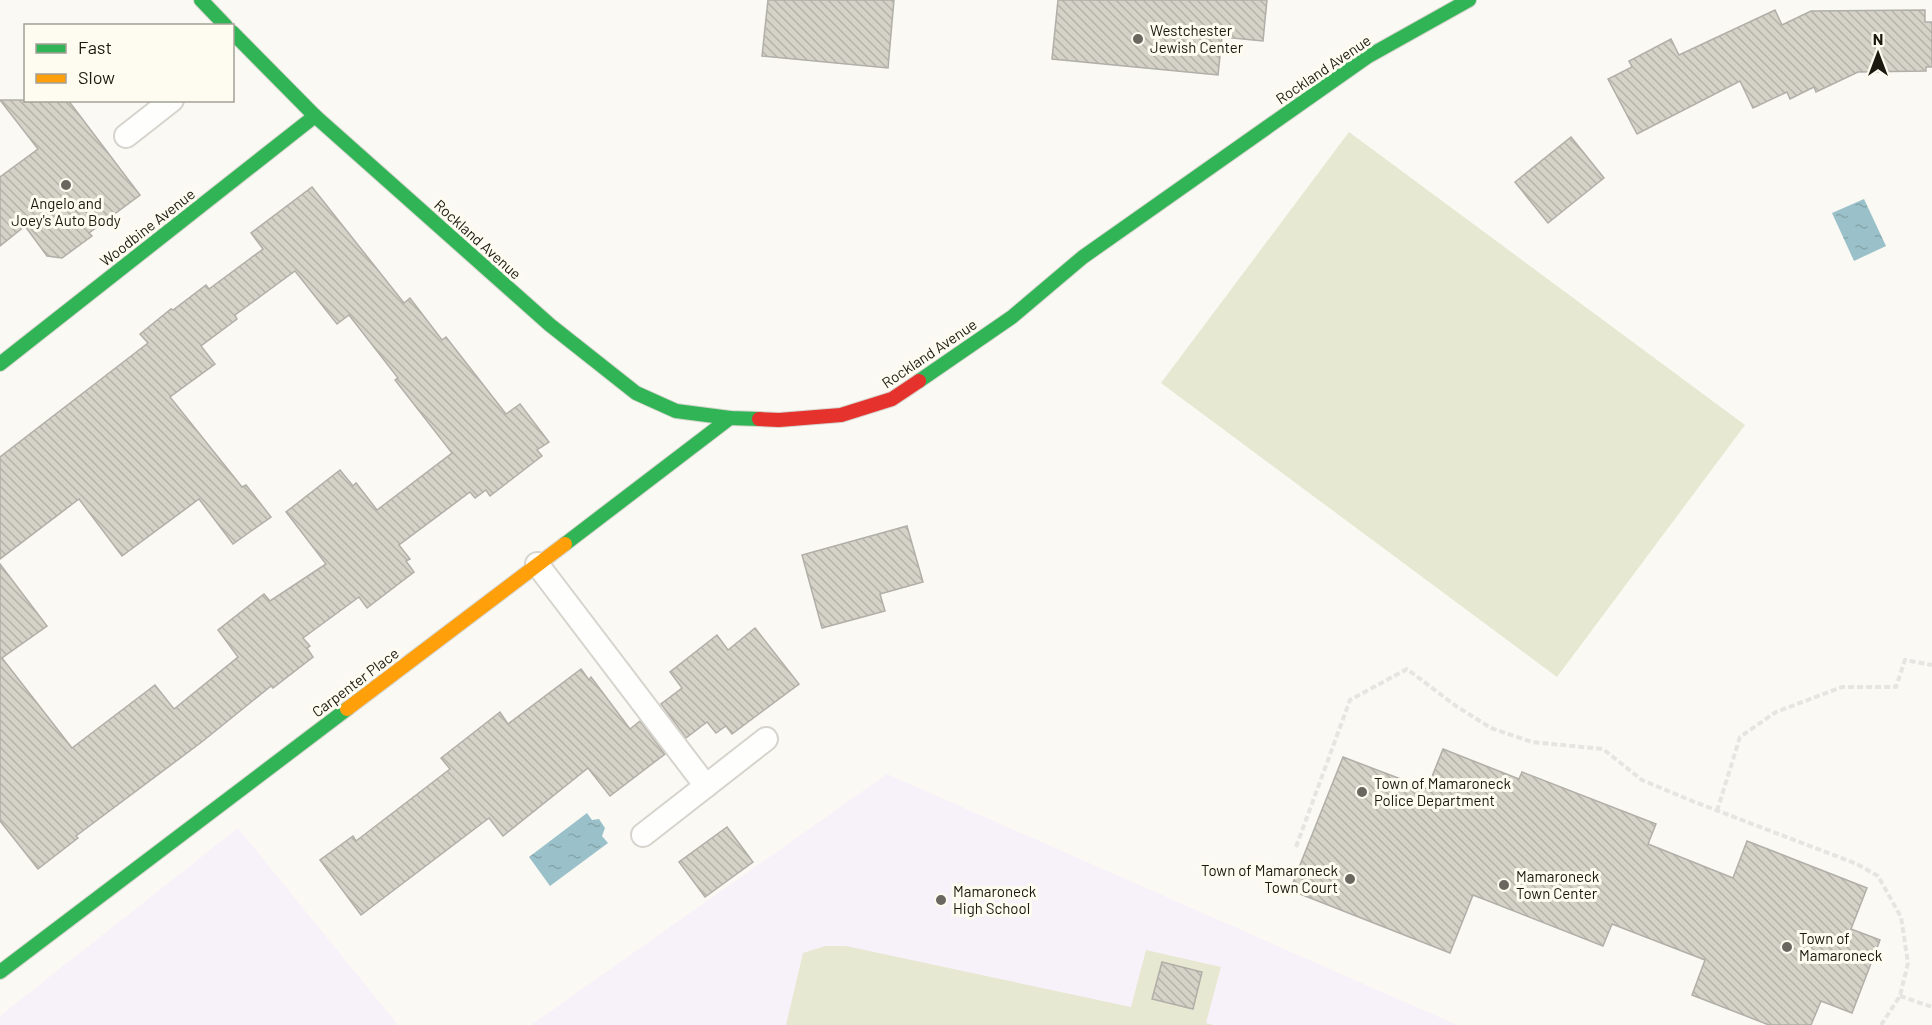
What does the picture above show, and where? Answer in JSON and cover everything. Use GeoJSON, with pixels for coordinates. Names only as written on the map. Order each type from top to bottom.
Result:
{"type":"FeatureCollection","features":[{"type":"Feature","properties":{"kind":"street"},"geometry":{"type":"LineString","coordinates":[[201,0],[224,24]]}},
{"type":"Feature","properties":{"kind":"street","name":"Rockland Avenue"},"geometry":{"type":"LineString","coordinates":[[236,43],[550,325],[636,393],[676,411],[730,418],[779,420],[841,415],[892,399],[1012,316],[1083,257],[1367,57],[1469,0]]}},
{"type":"Feature","properties":{"kind":"street","name":"Woodbine Avenue"},"geometry":{"type":"LineString","coordinates":[[0,364],[315,116]]}},
{"type":"Feature","properties":{"kind":"street","name":"Carpenter Place"},"geometry":{"type":"LineString","coordinates":[[0,972],[730,418]]}},
{"type":"Feature","properties":{"kind":"lane"},"geometry":{"type":"LineString","coordinates":[[126,136],[169,102]]}},
{"type":"Feature","properties":{"kind":"lane"},"geometry":{"type":"LineString","coordinates":[[537,564],[706,786]]}},
{"type":"Feature","properties":{"kind":"lane"},"geometry":{"type":"LineString","coordinates":[[643,835],[766,739]]}},
{"type":"Feature","properties":{"kind":"path"},"geometry":{"type":"LineString","coordinates":[[1717,811],[1740,737],[1776,712],[1842,687],[1896,687],[1905,660],[1932,665]]}},
{"type":"Feature","properties":{"kind":"path"},"geometry":{"type":"LineString","coordinates":[[1296,847],[1350,700],[1407,669],[1456,706],[1491,728],[1532,742],[1603,749],[1642,780],[1857,864],[1878,876],[1901,917],[1908,963],[1900,996],[1881,1025]]}},
{"type":"Feature","properties":{"kind":"path"},"geometry":{"type":"LineString","coordinates":[[1900,996],[1932,1007]]}},
{"type":"Feature","properties":{"kind":"shaded area","name":"Mamaroneck High School"},"geometry":{"type":"Polygon","coordinates":[[[887,774],[1457,1025],[531,1025],[887,774]]]}},
{"type":"Feature","properties":{"kind":"shaded area"},"geometry":{"type":"Polygon","coordinates":[[[238,828],[398,1025],[0,1025],[0,1016],[238,828]]]}},
{"type":"Feature","properties":{"kind":"green space"},"geometry":{"type":"Polygon","coordinates":[[[1349,132],[1745,425],[1557,677],[1161,383],[1349,132]]]}},
{"type":"Feature","properties":{"kind":"green space"},"geometry":{"type":"Polygon","coordinates":[[[825,946],[846,946],[1131,1007],[1146,950],[1221,967],[1206,1023],[1213,1025],[786,1025],[803,953],[825,946]]]}},
{"type":"Feature","properties":{"kind":"water"},"geometry":{"type":"Polygon","coordinates":[[[1864,199],[1886,246],[1854,261],[1832,213],[1864,199]]]}},
{"type":"Feature","properties":{"kind":"water"},"geometry":{"type":"Polygon","coordinates":[[[587,813],[592,820],[599,819],[605,828],[602,836],[608,843],[550,886],[529,857],[587,813]]]}},
{"type":"Feature","properties":{"kind":"building"},"geometry":{"type":"Polygon","coordinates":[[[768,0],[894,0],[888,68],[762,56],[768,0]]]}},
{"type":"Feature","properties":{"kind":"building","name":"Westchester Jewish Center"},"geometry":{"type":"Polygon","coordinates":[[[1058,0],[1267,0],[1263,41],[1222,37],[1218,75],[1052,59],[1058,0]]]}},
{"type":"Feature","properties":{"kind":"building"},"geometry":{"type":"Polygon","coordinates":[[[1775,10],[1782,25],[1811,11],[1925,10],[1925,22],[1932,22],[1932,67],[1926,67],[1926,71],[1858,72],[1816,92],[1814,87],[1790,99],[1787,92],[1753,108],[1740,81],[1637,134],[1608,79],[1632,67],[1629,61],[1671,39],[1679,55],[1775,10]]]}},
{"type":"Feature","properties":{"kind":"building","name":"Angelo and Joey's Auto Body"},"geometry":{"type":"Polygon","coordinates":[[[0,100],[70,102],[140,195],[89,233],[92,236],[62,258],[47,256],[25,226],[0,246],[0,177],[38,149],[0,100]]]}},
{"type":"Feature","properties":{"kind":"building"},"geometry":{"type":"Polygon","coordinates":[[[1571,137],[1604,178],[1548,223],[1515,182],[1571,137]]]}},
{"type":"Feature","properties":{"kind":"building"},"geometry":{"type":"Polygon","coordinates":[[[312,187],[404,303],[410,298],[442,340],[446,337],[506,414],[520,404],[549,442],[537,450],[542,456],[490,496],[486,490],[475,498],[470,492],[399,545],[410,559],[406,561],[414,572],[367,608],[359,597],[303,638],[310,646],[307,648],[313,657],[273,688],[271,686],[203,741],[76,836],[78,838],[38,869],[0,821],[0,564],[47,626],[2,658],[72,748],[155,685],[174,709],[238,657],[218,630],[264,594],[270,601],[326,564],[286,512],[340,470],[353,486],[356,483],[377,510],[452,453],[395,380],[398,378],[349,315],[337,324],[295,271],[235,315],[237,319],[201,346],[215,364],[170,397],[242,487],[246,485],[271,517],[233,544],[199,499],[122,556],[79,499],[0,559],[0,457],[148,343],[140,334],[171,309],[173,310],[206,285],[209,289],[263,249],[251,233],[312,187]]]}},
{"type":"Feature","properties":{"kind":"building"},"geometry":{"type":"Polygon","coordinates":[[[907,526],[923,582],[880,594],[885,611],[822,628],[802,555],[907,526]]]}},
{"type":"Feature","properties":{"kind":"building"},"geometry":{"type":"Polygon","coordinates":[[[755,628],[799,684],[732,734],[726,726],[716,733],[707,722],[686,738],[661,704],[682,688],[670,672],[717,635],[728,650],[755,628]]]}},
{"type":"Feature","properties":{"kind":"building"},"geometry":{"type":"Polygon","coordinates":[[[581,669],[589,680],[591,677],[630,729],[640,721],[665,754],[610,796],[588,768],[503,836],[489,818],[361,915],[320,860],[353,836],[356,841],[450,769],[441,758],[500,712],[508,724],[581,669]]]}},
{"type":"Feature","properties":{"kind":"building","name":"Mamaroneck Town Center"},"geometry":{"type":"Polygon","coordinates":[[[1443,749],[1519,779],[1522,772],[1656,824],[1648,844],[1733,878],[1747,841],[1867,888],[1851,929],[1880,940],[1852,1013],[1821,1001],[1811,1025],[1769,1025],[1692,995],[1705,960],[1612,924],[1603,946],[1473,895],[1450,953],[1290,890],[1343,757],[1427,789],[1443,749]]]}},
{"type":"Feature","properties":{"kind":"building"},"geometry":{"type":"Polygon","coordinates":[[[727,827],[753,862],[705,897],[679,862],[727,827]]]}},
{"type":"Feature","properties":{"kind":"building"},"geometry":{"type":"Polygon","coordinates":[[[1162,962],[1202,972],[1193,1009],[1152,999],[1162,962]]]}},
{"type":"Feature","properties":{"kind":"traffic: fast"},"geometry":{"type":"LineString","coordinates":[[201,0],[224,24]]}},
{"type":"Feature","properties":{"kind":"traffic: fast"},"geometry":{"type":"LineString","coordinates":[[919,381],[1012,317],[1083,257],[1367,57],[1469,0]]}},
{"type":"Feature","properties":{"kind":"traffic: fast"},"geometry":{"type":"LineString","coordinates":[[234,34],[315,116],[550,325],[636,393],[676,411],[759,419]]}},
{"type":"Feature","properties":{"kind":"traffic: fast"},"geometry":{"type":"LineString","coordinates":[[0,364],[315,116]]}},
{"type":"Feature","properties":{"kind":"traffic: fast"},"geometry":{"type":"LineString","coordinates":[[565,544],[730,418]]}},
{"type":"Feature","properties":{"kind":"traffic: fast"},"geometry":{"type":"LineString","coordinates":[[0,972],[347,709]]}},
{"type":"Feature","properties":{"kind":"traffic: slow"},"geometry":{"type":"LineString","coordinates":[[347,709],[565,544]]}},
{"type":"Feature","properties":{"kind":"traffic: jam"},"geometry":{"type":"LineString","coordinates":[[759,419],[779,420],[841,415],[892,399],[919,381]]}},
{"type":"Feature","properties":{"kind":"place","name":"Westchester Jewish Center"},"geometry":{"type":"Point","coordinates":[1138,39]}},
{"type":"Feature","properties":{"kind":"place","name":"Angelo and Joey's Auto Body"},"geometry":{"type":"Point","coordinates":[66,185]}},
{"type":"Feature","properties":{"kind":"place","name":"Town of Mamaroneck Police Department"},"geometry":{"type":"Point","coordinates":[1362,792]}},
{"type":"Feature","properties":{"kind":"place","name":"Town of Mamaroneck Town Court"},"geometry":{"type":"Point","coordinates":[1350,879]}},
{"type":"Feature","properties":{"kind":"place","name":"Mamaroneck Town Center"},"geometry":{"type":"Point","coordinates":[1504,885]}},
{"type":"Feature","properties":{"kind":"place","name":"Mamaroneck High School"},"geometry":{"type":"Point","coordinates":[941,900]}},
{"type":"Feature","properties":{"kind":"place","name":"Town of Mamaroneck"},"geometry":{"type":"Point","coordinates":[1787,947]}}]}
